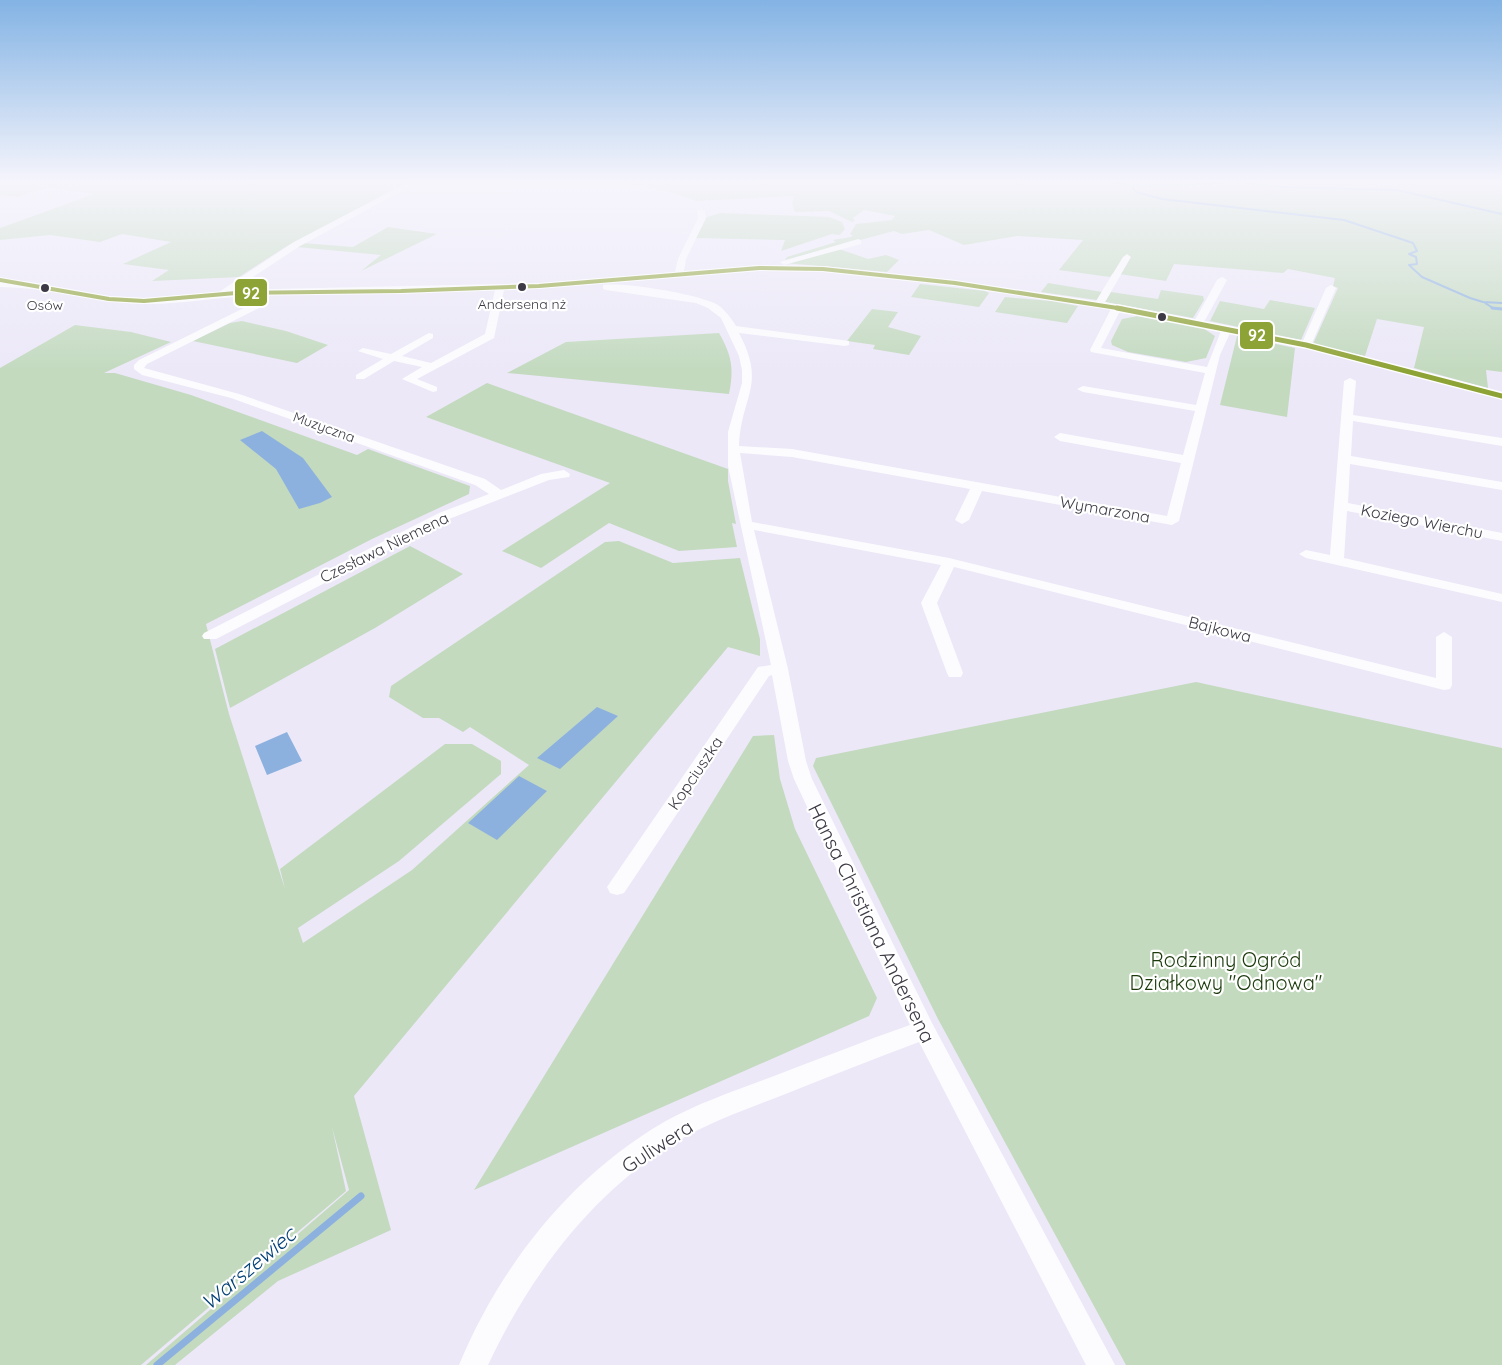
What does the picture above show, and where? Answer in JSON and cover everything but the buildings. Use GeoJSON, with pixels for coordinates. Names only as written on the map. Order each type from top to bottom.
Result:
{"type":"FeatureCollection","features":[{"type":"Feature","properties":{"kind":"street"},"geometry":{"type":"LineString","coordinates":[[223,294],[298,244]]}},
{"type":"Feature","properties":{"kind":"street"},"geometry":{"type":"LineString","coordinates":[[679,275],[682,259],[689,244]]}},
{"type":"Feature","properties":{"kind":"street"},"geometry":{"type":"LineString","coordinates":[[776,267],[784,262],[852,244]]}},
{"type":"Feature","properties":{"kind":"street"},"geometry":{"type":"LineString","coordinates":[[1099,304],[1125,260],[1136,263]]}},
{"type":"Feature","properties":{"kind":"street"},"geometry":{"type":"LineString","coordinates":[[0,284],[25,284],[125,301],[266,292],[592,282],[776,267],[832,269],[941,281],[1099,304],[1306,345],[1502,396]]}},
{"type":"Feature","properties":{"kind":"street"},"geometry":{"type":"LineString","coordinates":[[1198,323],[1222,280]]}},
{"type":"Feature","properties":{"kind":"street","name":"Hansa Christiana Andersena"},"geometry":{"type":"LineString","coordinates":[[592,282],[598,286],[699,302],[719,310],[746,355],[749,368],[747,389],[734,433],[734,449],[746,525],[780,669],[797,761],[803,779],[924,1030],[1101,1365]]}},
{"type":"Feature","properties":{"kind":"street"},"geometry":{"type":"LineString","coordinates":[[433,389],[408,379],[490,336],[507,286]]}},
{"type":"Feature","properties":{"kind":"street"},"geometry":{"type":"LineString","coordinates":[[1306,345],[1332,288]]}},
{"type":"Feature","properties":{"kind":"street","name":"Muzyczna"},"geometry":{"type":"LineString","coordinates":[[266,292],[262,303],[143,362],[139,365],[139,369],[146,373],[211,389],[261,405],[480,482],[498,494]]}},
{"type":"Feature","properties":{"kind":"street"},"geometry":{"type":"LineString","coordinates":[[1117,308],[1095,350],[1211,371]]}},
{"type":"Feature","properties":{"kind":"street"},"geometry":{"type":"LineString","coordinates":[[732,329],[845,343]]}},
{"type":"Feature","properties":{"kind":"street","name":"Wymarzona"},"geometry":{"type":"LineString","coordinates":[[977,487],[1172,521],[1215,355],[1227,329]]}},
{"type":"Feature","properties":{"kind":"street"},"geometry":{"type":"LineString","coordinates":[[360,377],[429,336]]}},
{"type":"Feature","properties":{"kind":"street"},"geometry":{"type":"LineString","coordinates":[[363,351],[432,366]]}},
{"type":"Feature","properties":{"kind":"street","name":"Koziego Wierchu"},"geometry":{"type":"LineString","coordinates":[[1337,560],[1350,381]]}},
{"type":"Feature","properties":{"kind":"street"},"geometry":{"type":"LineString","coordinates":[[1083,389],[1201,409]]}},
{"type":"Feature","properties":{"kind":"street"},"geometry":{"type":"LineString","coordinates":[[1347,417],[1502,442]]}},
{"type":"Feature","properties":{"kind":"street"},"geometry":{"type":"LineString","coordinates":[[1060,437],[1187,460]]}},
{"type":"Feature","properties":{"kind":"street"},"geometry":{"type":"LineString","coordinates":[[734,449],[783,452],[977,487],[962,520]]}},
{"type":"Feature","properties":{"kind":"street"},"geometry":{"type":"LineString","coordinates":[[1345,459],[1502,486]]}},
{"type":"Feature","properties":{"kind":"street","name":"Czesława Niemena"},"geometry":{"type":"LineString","coordinates":[[210,636],[398,538],[498,494],[546,477],[564,474]]}},
{"type":"Feature","properties":{"kind":"street","name":"Koziego Wierchu"},"geometry":{"type":"LineString","coordinates":[[1342,506],[1502,537]]}},
{"type":"Feature","properties":{"kind":"street","name":"Bajkowa"},"geometry":{"type":"LineString","coordinates":[[746,525],[773,528],[949,562],[1444,685],[1444,637]]}},
{"type":"Feature","properties":{"kind":"street"},"geometry":{"type":"LineString","coordinates":[[1306,554],[1502,598]]}},
{"type":"Feature","properties":{"kind":"street"},"geometry":{"type":"LineString","coordinates":[[949,562],[928,603],[955,673]]}},
{"type":"Feature","properties":{"kind":"street","name":"Kopciuszka"},"geometry":{"type":"LineString","coordinates":[[617,887],[764,671],[780,669]]}},
{"type":"Feature","properties":{"kind":"street","name":"Guliwera"},"geometry":{"type":"LineString","coordinates":[[473,1365],[491,1324],[544,1243],[586,1198],[633,1156],[675,1130],[719,1110],[924,1030]]}},
{"type":"Feature","properties":{"kind":"green space"},"geometry":{"type":"Polygon","coordinates":[[[167,244],[291,244],[239,277],[152,281],[169,270],[123,264],[167,244]]]}},
{"type":"Feature","properties":{"kind":"green space"},"geometry":{"type":"Polygon","coordinates":[[[302,244],[312,244],[353,247],[359,244],[417,244],[361,271],[381,255],[297,247],[302,244]]]}},
{"type":"Feature","properties":{"kind":"green space"},"geometry":{"type":"Polygon","coordinates":[[[784,244],[803,244],[781,251],[784,244]]]}},
{"type":"Feature","properties":{"kind":"green space"},"geometry":{"type":"Polygon","coordinates":[[[830,244],[846,244],[785,260],[787,257],[830,244]]]}},
{"type":"Feature","properties":{"kind":"green space"},"geometry":{"type":"Polygon","coordinates":[[[1080,244],[1502,244],[1502,372],[1486,370],[1488,388],[1414,368],[1424,327],[1377,319],[1365,356],[1313,344],[1338,288],[1333,286],[1335,278],[1288,269],[1283,273],[1174,264],[1166,281],[1113,273],[1110,277],[1059,270],[1080,244]]]}},
{"type":"Feature","properties":{"kind":"green space"},"geometry":{"type":"Polygon","coordinates":[[[839,249],[868,259],[886,255],[899,260],[887,272],[785,263],[839,249]]]}},
{"type":"Feature","properties":{"kind":"green space"},"geometry":{"type":"Polygon","coordinates":[[[1048,283],[1102,292],[1097,300],[1041,292],[1048,283]]]}},
{"type":"Feature","properties":{"kind":"green space"},"geometry":{"type":"Polygon","coordinates":[[[920,284],[989,293],[979,307],[911,297],[920,284]]]}},
{"type":"Feature","properties":{"kind":"green space"},"geometry":{"type":"Polygon","coordinates":[[[1161,290],[1203,296],[1204,300],[1193,318],[1105,302],[1111,292],[1158,299],[1161,290]]]}},
{"type":"Feature","properties":{"kind":"green space"},"geometry":{"type":"Polygon","coordinates":[[[1005,297],[1078,306],[1067,323],[995,312],[1005,297]]]}},
{"type":"Feature","properties":{"kind":"green space"},"geometry":{"type":"Polygon","coordinates":[[[1270,300],[1315,308],[1301,340],[1210,321],[1220,301],[1264,309],[1270,300]]]}},
{"type":"Feature","properties":{"kind":"green space"},"geometry":{"type":"Polygon","coordinates":[[[872,309],[898,312],[888,327],[921,336],[909,355],[873,349],[875,345],[847,341],[872,309]]]}},
{"type":"Feature","properties":{"kind":"green space"},"geometry":{"type":"Polygon","coordinates":[[[1138,316],[1203,328],[1215,336],[1206,358],[1186,362],[1128,352],[1112,345],[1111,341],[1122,319],[1138,316]]]}},
{"type":"Feature","properties":{"kind":"green space"},"geometry":{"type":"Polygon","coordinates":[[[242,321],[286,331],[328,345],[297,363],[193,341],[230,323],[242,321]]]}},
{"type":"Feature","properties":{"kind":"green space"},"geometry":{"type":"Polygon","coordinates":[[[75,325],[131,332],[171,342],[104,373],[115,373],[191,395],[357,455],[368,449],[470,486],[469,494],[372,539],[206,624],[229,714],[285,889],[280,869],[445,744],[472,744],[501,761],[501,774],[399,861],[298,928],[303,943],[412,870],[529,765],[470,727],[463,732],[439,718],[423,718],[389,697],[391,686],[605,542],[619,541],[673,563],[740,558],[760,639],[760,656],[728,647],[354,1096],[391,1230],[278,1281],[175,1365],[146,1365],[349,1190],[332,1127],[346,1191],[141,1365],[0,1365],[0,368],[75,325]]]}},
{"type":"Feature","properties":{"kind":"green space"},"geometry":{"type":"Polygon","coordinates":[[[719,333],[731,362],[729,394],[507,373],[566,342],[719,333]]]}},
{"type":"Feature","properties":{"kind":"green space"},"geometry":{"type":"Polygon","coordinates":[[[1237,336],[1295,348],[1287,417],[1220,405],[1237,336]]]}},
{"type":"Feature","properties":{"kind":"green space"},"geometry":{"type":"Polygon","coordinates":[[[487,383],[728,469],[736,524],[732,523],[737,547],[679,551],[609,523],[541,568],[502,551],[610,483],[426,417],[487,383]]]}},
{"type":"Feature","properties":{"kind":"green space"},"geometry":{"type":"Polygon","coordinates":[[[410,546],[463,574],[375,628],[230,708],[215,649],[410,546]]]}},
{"type":"Feature","properties":{"kind":"green space","name":"Rodzinny Ogród Działkowy \"Odnowa\""},"geometry":{"type":"Polygon","coordinates":[[[1196,682],[1502,748],[1502,1365],[1126,1365],[938,1019],[813,766],[816,758],[1196,682]]]}},
{"type":"Feature","properties":{"kind":"green space"},"geometry":{"type":"Polygon","coordinates":[[[774,735],[780,779],[795,829],[877,998],[869,1016],[474,1190],[753,736],[774,735]]]}},
{"type":"Feature","properties":{"kind":"water"},"geometry":{"type":"Polygon","coordinates":[[[262,431],[303,458],[332,497],[299,509],[276,469],[240,440],[262,431]]]}},
{"type":"Feature","properties":{"kind":"water"},"geometry":{"type":"Polygon","coordinates":[[[597,707],[618,716],[560,769],[537,758],[597,707]]]}},
{"type":"Feature","properties":{"kind":"water"},"geometry":{"type":"Polygon","coordinates":[[[287,732],[302,761],[267,775],[255,746],[287,732]]]}},
{"type":"Feature","properties":{"kind":"water"},"geometry":{"type":"Polygon","coordinates":[[[519,776],[547,791],[497,840],[468,823],[519,776]]]}},
{"type":"Feature","properties":{"kind":"waterway"},"geometry":{"type":"LineString","coordinates":[[1413,244],[1417,251],[1409,254],[1416,257],[1417,264],[1409,265],[1422,277],[1470,298],[1483,302],[1502,303]]}},
{"type":"Feature","properties":{"kind":"waterway"},"geometry":{"type":"LineString","coordinates":[[1485,303],[1493,308],[1502,309],[1492,308]]}},
{"type":"Feature","properties":{"kind":"waterway","name":"Warszewiec"},"geometry":{"type":"LineString","coordinates":[[157,1365],[361,1196]]}},
{"type":"Feature","properties":{"kind":"transit line","name":"92"},"geometry":{"type":"LineString","coordinates":[[0,280],[109,299],[144,301],[236,293],[401,291],[539,286],[759,268],[823,269],[955,283],[1099,304],[1306,345],[1502,396]]}},
{"type":"Feature","properties":{"kind":"place","name":"Andersena nż"},"geometry":{"type":"Point","coordinates":[522,287]}},
{"type":"Feature","properties":{"kind":"place","name":"Osów"},"geometry":{"type":"Point","coordinates":[45,288]}}]}
